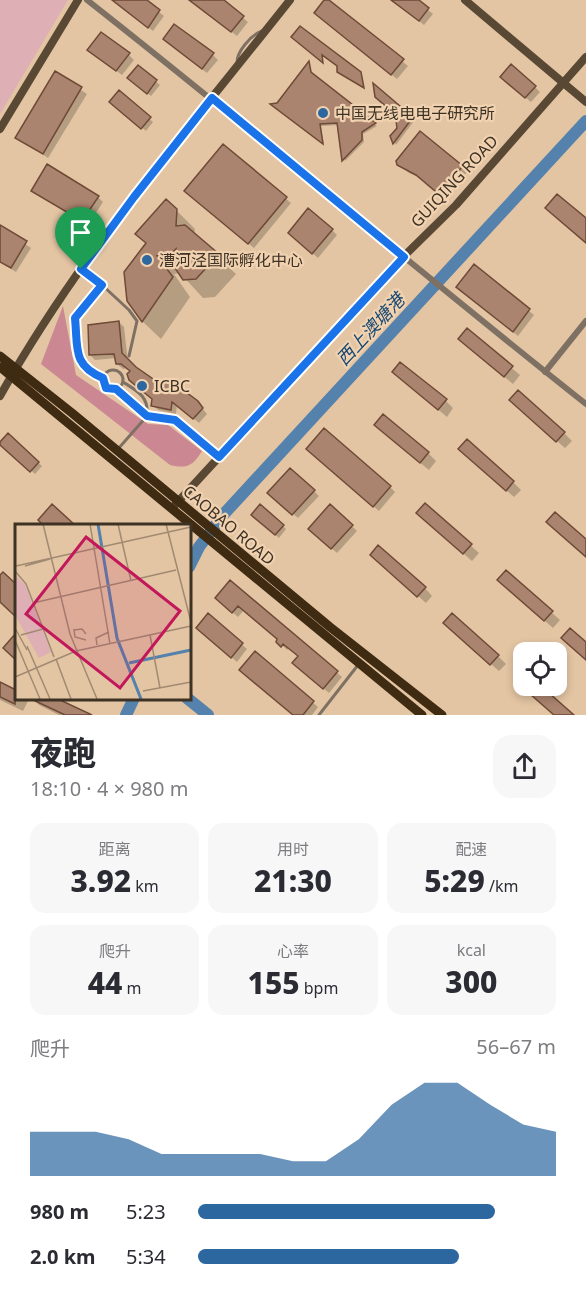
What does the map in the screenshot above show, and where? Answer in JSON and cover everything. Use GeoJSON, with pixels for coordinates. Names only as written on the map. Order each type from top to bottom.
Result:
{"type":"FeatureCollection","features":[{"type":"Feature","properties":{"kind":"main road","name":"CAOBAO ROAD"},"geometry":{"type":"LineString","coordinates":[[0,356],[14,371],[422,715]]}},
{"type":"Feature","properties":{"kind":"main road","name":"CAOBAO ROAD"},"geometry":{"type":"LineString","coordinates":[[0,367],[14,371],[116,451],[175,506]]}},
{"type":"Feature","properties":{"kind":"main road","name":"CAOBAO ROAD"},"geometry":{"type":"LineString","coordinates":[[220,544],[442,715]]}},
{"type":"Feature","properties":{"kind":"street"},"geometry":{"type":"LineString","coordinates":[[0,129],[78,0]]}},
{"type":"Feature","properties":{"kind":"street"},"geometry":{"type":"LineString","coordinates":[[87,0],[212,98],[425,275],[586,404]]}},
{"type":"Feature","properties":{"kind":"street"},"geometry":{"type":"LineString","coordinates":[[0,396],[81,269],[134,197],[290,0]]}},
{"type":"Feature","properties":{"kind":"street"},"geometry":{"type":"LineString","coordinates":[[465,0],[586,102]]}},
{"type":"Feature","properties":{"kind":"street","name":"GUIQING ROAD"},"geometry":{"type":"LineString","coordinates":[[175,506],[404,257],[456,205],[586,57]]}},
{"type":"Feature","properties":{"kind":"street"},"geometry":{"type":"LineString","coordinates":[[544,372],[586,321]]}},
{"type":"Feature","properties":{"kind":"lane"},"geometry":{"type":"LineString","coordinates":[[81,269],[129,310],[137,321],[129,356]]}},
{"type":"Feature","properties":{"kind":"lane"},"geometry":{"type":"LineString","coordinates":[[102,285],[75,318],[79,361],[92,373],[103,378],[106,388],[116,389],[147,416],[175,420],[219,457]]}},
{"type":"Feature","properties":{"kind":"lane"},"geometry":{"type":"LineString","coordinates":[[119,372],[122,368]]}},
{"type":"Feature","properties":{"kind":"lane"},"geometry":{"type":"LineString","coordinates":[[103,378],[109,370],[119,372]]}},
{"type":"Feature","properties":{"kind":"lane"},"geometry":{"type":"LineString","coordinates":[[116,451],[147,416],[148,404],[146,399],[123,382],[119,372]]}},
{"type":"Feature","properties":{"kind":"lane"},"geometry":{"type":"LineString","coordinates":[[116,389],[123,382]]}},
{"type":"Feature","properties":{"kind":"lane"},"geometry":{"type":"LineString","coordinates":[[319,715],[360,664]]}},
{"type":"Feature","properties":{"kind":"shaded area"},"geometry":{"type":"Polygon","coordinates":[[[0,0],[68,0],[0,114],[0,0]]]}},
{"type":"Feature","properties":{"kind":"shaded area"},"geometry":{"type":"Polygon","coordinates":[[[63,306],[76,375],[148,424],[168,425],[202,451],[196,460],[181,467],[170,465],[41,364],[63,306]]]}},
{"type":"Feature","properties":{"kind":"building"},"geometry":{"type":"Polygon","coordinates":[[[112,0],[147,0],[160,10],[148,28],[112,0]]]}},
{"type":"Feature","properties":{"kind":"building"},"geometry":{"type":"Polygon","coordinates":[[[189,0],[224,0],[244,16],[231,32],[189,0]]]}},
{"type":"Feature","properties":{"kind":"building"},"geometry":{"type":"Polygon","coordinates":[[[324,0],[329,0],[404,59],[391,75],[314,13],[324,0]]]}},
{"type":"Feature","properties":{"kind":"building"},"geometry":{"type":"Polygon","coordinates":[[[391,0],[419,0],[429,8],[419,21],[391,0]]]}},
{"type":"Feature","properties":{"kind":"building"},"geometry":{"type":"Polygon","coordinates":[[[174,24],[214,53],[202,69],[163,39],[174,24]]]}},
{"type":"Feature","properties":{"kind":"building"},"geometry":{"type":"Polygon","coordinates":[[[300,26],[361,72],[364,88],[337,72],[337,66],[322,55],[323,63],[291,37],[300,26]]]}},
{"type":"Feature","properties":{"kind":"building"},"geometry":{"type":"Polygon","coordinates":[[[101,32],[130,53],[116,71],[87,50],[101,32]]]}},
{"type":"Feature","properties":{"kind":"building","name":"中国无线电电子研究所"},"geometry":{"type":"Polygon","coordinates":[[[309,61],[311,72],[376,123],[362,132],[362,140],[342,161],[337,123],[320,124],[323,144],[270,104],[277,103],[309,61]]]}},
{"type":"Feature","properties":{"kind":"building"},"geometry":{"type":"Polygon","coordinates":[[[511,64],[536,86],[525,98],[500,77],[511,64]]]}},
{"type":"Feature","properties":{"kind":"building"},"geometry":{"type":"Polygon","coordinates":[[[138,65],[157,80],[147,94],[127,78],[138,65]]]}},
{"type":"Feature","properties":{"kind":"building"},"geometry":{"type":"Polygon","coordinates":[[[55,71],[82,87],[43,154],[15,138],[55,71]]]}},
{"type":"Feature","properties":{"kind":"building"},"geometry":{"type":"Polygon","coordinates":[[[373,83],[413,117],[393,144],[390,136],[397,128],[395,114],[375,97],[373,83]]]}},
{"type":"Feature","properties":{"kind":"building"},"geometry":{"type":"Polygon","coordinates":[[[119,90],[151,117],[141,129],[109,102],[119,90]]]}},
{"type":"Feature","properties":{"kind":"building"},"geometry":{"type":"Polygon","coordinates":[[[420,131],[463,166],[440,192],[435,191],[416,175],[397,165],[396,161],[420,131]]]}},
{"type":"Feature","properties":{"kind":"building"},"geometry":{"type":"Polygon","coordinates":[[[223,144],[287,197],[248,244],[184,191],[223,144]]]}},
{"type":"Feature","properties":{"kind":"building"},"geometry":{"type":"Polygon","coordinates":[[[47,164],[99,196],[82,221],[31,191],[47,164]]]}},
{"type":"Feature","properties":{"kind":"building"},"geometry":{"type":"Polygon","coordinates":[[[557,194],[586,218],[586,243],[545,208],[557,194]]]}},
{"type":"Feature","properties":{"kind":"building","name":"漕河泾国际孵化中心"},"geometry":{"type":"Polygon","coordinates":[[[166,199],[177,209],[176,226],[185,225],[219,254],[196,279],[183,280],[175,268],[176,249],[170,255],[157,256],[173,277],[142,322],[127,301],[124,272],[146,243],[135,234],[166,199]]]}},
{"type":"Feature","properties":{"kind":"building"},"geometry":{"type":"Polygon","coordinates":[[[308,208],[333,229],[312,254],[288,233],[308,208]]]}},
{"type":"Feature","properties":{"kind":"building"},"geometry":{"type":"Polygon","coordinates":[[[0,225],[27,241],[11,268],[0,262],[0,225]]]}},
{"type":"Feature","properties":{"kind":"building"},"geometry":{"type":"Polygon","coordinates":[[[474,264],[530,309],[513,332],[456,287],[474,264]]]}},
{"type":"Feature","properties":{"kind":"building"},"geometry":{"type":"Polygon","coordinates":[[[119,321],[122,353],[136,367],[159,383],[159,381],[169,383],[170,387],[179,387],[198,401],[203,408],[193,419],[172,402],[171,410],[151,406],[152,399],[129,380],[127,374],[130,371],[121,364],[116,364],[114,354],[89,355],[88,325],[119,321]]]}},
{"type":"Feature","properties":{"kind":"building"},"geometry":{"type":"Polygon","coordinates":[[[467,328],[513,366],[504,377],[458,339],[467,328]]]}},
{"type":"Feature","properties":{"kind":"building"},"geometry":{"type":"Polygon","coordinates":[[[400,362],[447,399],[438,410],[392,372],[400,362]]]}},
{"type":"Feature","properties":{"kind":"building"},"geometry":{"type":"Polygon","coordinates":[[[518,390],[565,432],[556,442],[509,400],[518,390]]]}},
{"type":"Feature","properties":{"kind":"building"},"geometry":{"type":"Polygon","coordinates":[[[383,414],[429,452],[420,463],[374,425],[383,414]]]}},
{"type":"Feature","properties":{"kind":"building"},"geometry":{"type":"Polygon","coordinates":[[[324,428],[391,486],[373,507],[306,449],[324,428]]]}},
{"type":"Feature","properties":{"kind":"building"},"geometry":{"type":"Polygon","coordinates":[[[8,433],[39,462],[30,472],[0,445],[8,433]]]}},
{"type":"Feature","properties":{"kind":"building"},"geometry":{"type":"Polygon","coordinates":[[[467,439],[514,481],[506,491],[458,449],[467,439]]]}},
{"type":"Feature","properties":{"kind":"building"},"geometry":{"type":"Polygon","coordinates":[[[290,468],[315,490],[292,515],[267,493],[290,468]]]}},
{"type":"Feature","properties":{"kind":"building"},"geometry":{"type":"Polygon","coordinates":[[[425,503],[472,544],[463,554],[416,513],[425,503]]]}},
{"type":"Feature","properties":{"kind":"building"},"geometry":{"type":"Polygon","coordinates":[[[52,504],[74,524],[42,524],[38,520],[52,504]]]}},
{"type":"Feature","properties":{"kind":"building"},"geometry":{"type":"Polygon","coordinates":[[[260,504],[284,525],[275,535],[251,515],[260,504]]]}},
{"type":"Feature","properties":{"kind":"building"},"geometry":{"type":"Polygon","coordinates":[[[330,504],[353,525],[331,549],[308,529],[330,504]]]}},
{"type":"Feature","properties":{"kind":"building"},"geometry":{"type":"Polygon","coordinates":[[[555,512],[586,539],[586,557],[546,522],[555,512]]]}},
{"type":"Feature","properties":{"kind":"building"},"geometry":{"type":"Polygon","coordinates":[[[378,545],[426,587],[417,597],[370,555],[378,545]]]}},
{"type":"Feature","properties":{"kind":"building"},"geometry":{"type":"Polygon","coordinates":[[[506,570],[553,611],[544,621],[497,580],[506,570]]]}},
{"type":"Feature","properties":{"kind":"building"},"geometry":{"type":"Polygon","coordinates":[[[3,572],[15,583],[15,616],[0,602],[0,575],[3,572]]]}},
{"type":"Feature","properties":{"kind":"building"},"geometry":{"type":"Polygon","coordinates":[[[230,580],[338,671],[323,689],[292,663],[298,656],[283,644],[281,647],[276,642],[277,639],[238,606],[232,613],[215,598],[230,580]]]}},
{"type":"Feature","properties":{"kind":"building"},"geometry":{"type":"Polygon","coordinates":[[[208,613],[243,643],[231,658],[196,628],[208,613]]]}},
{"type":"Feature","properties":{"kind":"building"},"geometry":{"type":"Polygon","coordinates":[[[452,613],[499,655],[490,665],[443,623],[452,613]]]}},
{"type":"Feature","properties":{"kind":"building"},"geometry":{"type":"Polygon","coordinates":[[[570,628],[586,642],[586,660],[567,642],[561,638],[570,628]]]}},
{"type":"Feature","properties":{"kind":"building"},"geometry":{"type":"Polygon","coordinates":[[[15,634],[15,659],[3,648],[15,634]]]}},
{"type":"Feature","properties":{"kind":"building"},"geometry":{"type":"Polygon","coordinates":[[[255,651],[314,701],[303,715],[293,715],[239,670],[255,651]]]}},
{"type":"Feature","properties":{"kind":"building"},"geometry":{"type":"Polygon","coordinates":[[[0,682],[15,690],[15,704],[0,697],[0,682]]]}},
{"type":"Feature","properties":{"kind":"building"},"geometry":{"type":"Polygon","coordinates":[[[532,696],[552,696],[574,715],[554,715],[532,696]]]}},
{"type":"Feature","properties":{"kind":"building"},"geometry":{"type":"Polygon","coordinates":[[[33,700],[60,700],[92,715],[65,715],[33,700]]]}},
{"type":"Feature","properties":{"kind":"waterway","name":"西上澳塘港"},"geometry":{"type":"LineString","coordinates":[[190,565],[199,547],[223,515],[586,121]]}},
{"type":"Feature","properties":{"kind":"waterway"},"geometry":{"type":"LineString","coordinates":[[126,715],[133,700]]}},
{"type":"Feature","properties":{"kind":"waterway"},"geometry":{"type":"LineString","coordinates":[[189,700],[208,715]]}},
{"type":"Feature","properties":{"kind":"place","name":"中国无线电电子研究所"},"geometry":{"type":"Point","coordinates":[323,113]}},
{"type":"Feature","properties":{"kind":"place","name":"漕河泾国际孵化中心"},"geometry":{"type":"Point","coordinates":[147,260]}},
{"type":"Feature","properties":{"kind":"place","name":"ICBC"},"geometry":{"type":"Point","coordinates":[142,386]}},
{"type":"Feature","properties":{"kind":"route"},"geometry":{"type":"LineString","coordinates":[[212,98],[404,257],[219,457],[175,420],[147,416],[116,389],[106,388],[103,378],[92,373],[79,361],[75,318],[102,285],[81,269],[212,98]]}}]}
